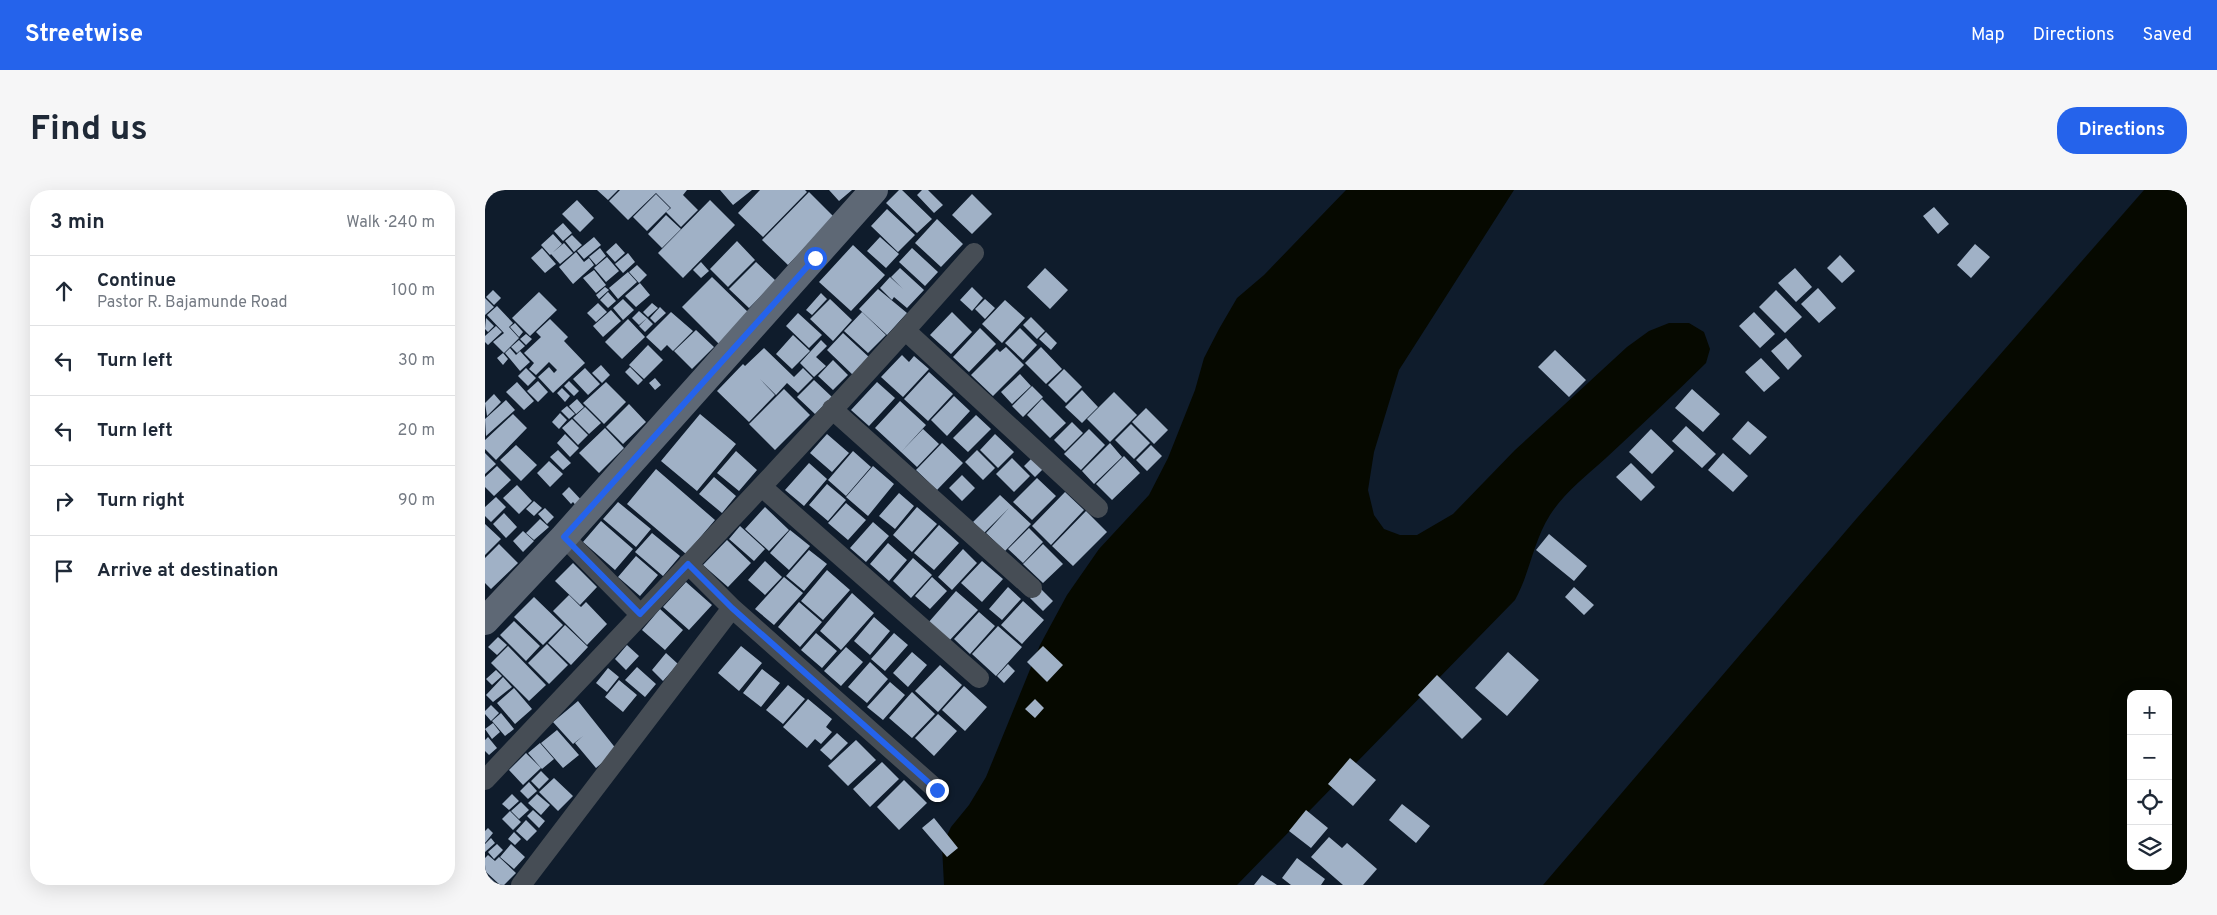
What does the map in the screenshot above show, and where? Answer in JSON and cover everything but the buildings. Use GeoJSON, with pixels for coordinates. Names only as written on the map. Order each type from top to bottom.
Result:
{"type":"FeatureCollection","features":[{"type":"Feature","properties":{"kind":"street"},"geometry":{"type":"LineString","coordinates":[[485,621],[564,537],[875,190]]}},
{"type":"Feature","properties":{"kind":"street"},"geometry":{"type":"LineString","coordinates":[[485,780],[640,614],[762,488],[832,408],[905,331],[973,253]]}},
{"type":"Feature","properties":{"kind":"street"},"geometry":{"type":"LineString","coordinates":[[905,331],[1098,508]]}},
{"type":"Feature","properties":{"kind":"street"},"geometry":{"type":"LineString","coordinates":[[832,408],[1032,588]]}},
{"type":"Feature","properties":{"kind":"street"},"geometry":{"type":"LineString","coordinates":[[762,488],[979,678]]}},
{"type":"Feature","properties":{"kind":"street"},"geometry":{"type":"LineString","coordinates":[[564,537],[640,614]]}},
{"type":"Feature","properties":{"kind":"street"},"geometry":{"type":"LineString","coordinates":[[688,564],[732,608],[937,790]]}},
{"type":"Feature","properties":{"kind":"street"},"geometry":{"type":"LineString","coordinates":[[521,885],[732,608]]}},
{"type":"Feature","properties":{"kind":"shaded area"},"geometry":{"type":"Polygon","coordinates":[[[1346,190],[1514,190],[1399,370],[1374,452],[1368,490],[1374,515],[1384,529],[1400,535],[1417,535],[1453,514],[1515,450],[1627,347],[1649,331],[1669,323],[1689,323],[1704,332],[1710,349],[1706,363],[1562,499],[1544,525],[1515,600],[1237,885],[944,885],[942,846],[951,827],[969,805],[986,777],[1040,645],[1067,595],[1099,549],[1149,495],[1168,458],[1195,390],[1204,358],[1219,329],[1237,298],[1264,275],[1346,190]]]}},
{"type":"Feature","properties":{"kind":"shaded area"},"geometry":{"type":"Polygon","coordinates":[[[2144,190],[2187,190],[2187,885],[1543,885],[1857,518],[2144,190]]]}},
{"type":"Feature","properties":{"kind":"route"},"geometry":{"type":"LineString","coordinates":[[815,258],[564,537],[640,614],[688,564],[732,608],[937,790]]}}]}
